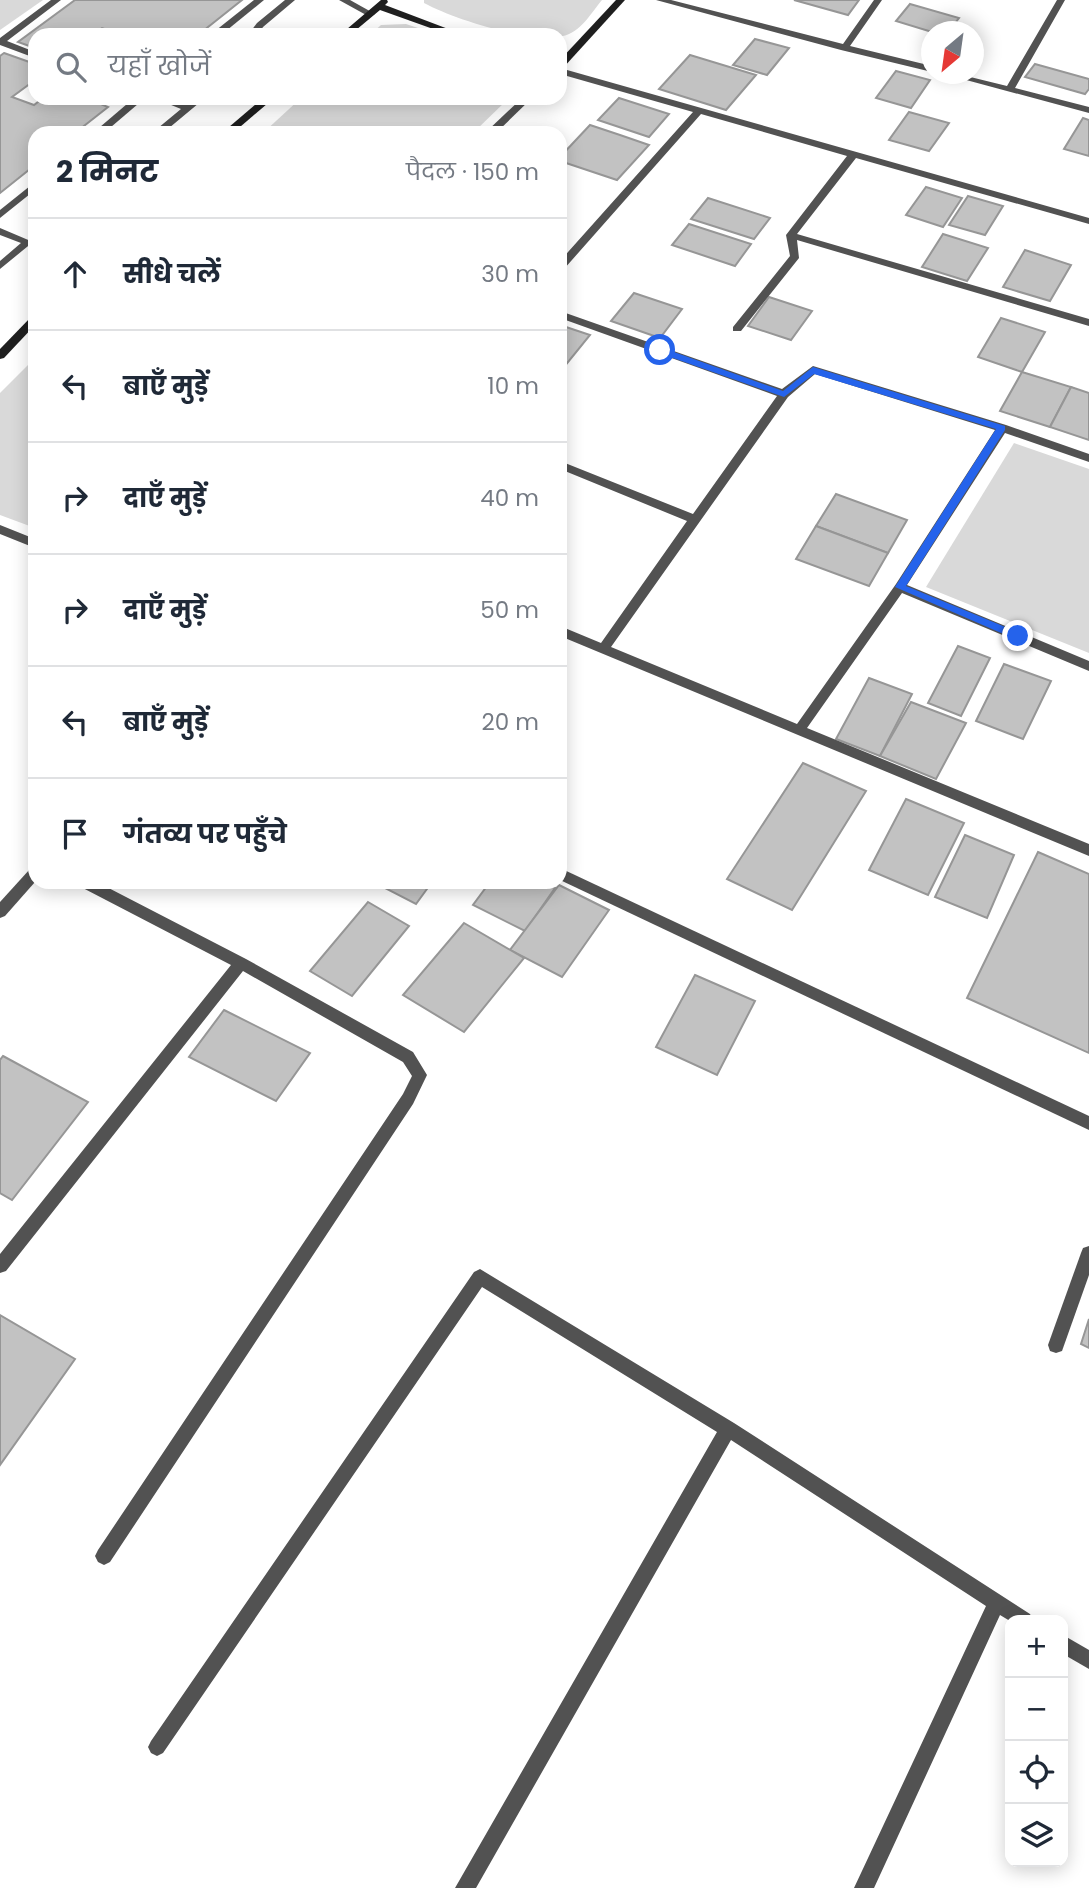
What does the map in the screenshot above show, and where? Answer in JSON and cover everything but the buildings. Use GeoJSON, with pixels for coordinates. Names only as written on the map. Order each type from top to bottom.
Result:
{"type":"FeatureCollection","features":[{"type":"Feature","properties":{"kind":"street"},"geometry":{"type":"LineString","coordinates":[[0,42],[57,0]]}},
{"type":"Feature","properties":{"kind":"street"},"geometry":{"type":"LineString","coordinates":[[224,28],[260,0]]}},
{"type":"Feature","properties":{"kind":"street"},"geometry":{"type":"LineString","coordinates":[[258,28],[291,0]]}},
{"type":"Feature","properties":{"kind":"street"},"geometry":{"type":"LineString","coordinates":[[343,0],[370,14]]}},
{"type":"Feature","properties":{"kind":"street"},"geometry":{"type":"LineString","coordinates":[[567,61],[621,0]]}},
{"type":"Feature","properties":{"kind":"street"},"geometry":{"type":"LineString","coordinates":[[660,0],[921,66]]}},
{"type":"Feature","properties":{"kind":"street"},"geometry":{"type":"LineString","coordinates":[[844,48],[878,0]]}},
{"type":"Feature","properties":{"kind":"street"},"geometry":{"type":"LineString","coordinates":[[1010,88],[1061,0]]}},
{"type":"Feature","properties":{"kind":"street"},"geometry":{"type":"LineString","coordinates":[[353,28],[383,3],[442,28]]}},
{"type":"Feature","properties":{"kind":"street"},"geometry":{"type":"LineString","coordinates":[[0,42],[28,52]]}},
{"type":"Feature","properties":{"kind":"street"},"geometry":{"type":"LineString","coordinates":[[567,71],[852,156],[1089,221]]}},
{"type":"Feature","properties":{"kind":"street"},"geometry":{"type":"LineString","coordinates":[[984,82],[1089,110]]}},
{"type":"Feature","properties":{"kind":"street"},"geometry":{"type":"LineString","coordinates":[[106,126],[132,105]]}},
{"type":"Feature","properties":{"kind":"street"},"geometry":{"type":"LineString","coordinates":[[179,105],[187,108]]}},
{"type":"Feature","properties":{"kind":"street"},"geometry":{"type":"LineString","coordinates":[[166,126],[191,105]]}},
{"type":"Feature","properties":{"kind":"street"},"geometry":{"type":"LineString","coordinates":[[235,126],[261,105]]}},
{"type":"Feature","properties":{"kind":"street"},"geometry":{"type":"LineString","coordinates":[[497,126],[520,105]]}},
{"type":"Feature","properties":{"kind":"street"},"geometry":{"type":"LineString","coordinates":[[567,259],[699,111]]}},
{"type":"Feature","properties":{"kind":"street"},"geometry":{"type":"LineString","coordinates":[[737,329],[795,256],[791,235],[852,156]]}},
{"type":"Feature","properties":{"kind":"street"},"geometry":{"type":"LineString","coordinates":[[0,215],[28,192]]}},
{"type":"Feature","properties":{"kind":"street"},"geometry":{"type":"LineString","coordinates":[[0,232],[28,240]]}},
{"type":"Feature","properties":{"kind":"street"},"geometry":{"type":"LineString","coordinates":[[791,235],[1089,323]]}},
{"type":"Feature","properties":{"kind":"street"},"geometry":{"type":"LineString","coordinates":[[0,266],[28,245]]}},
{"type":"Feature","properties":{"kind":"street"},"geometry":{"type":"LineString","coordinates":[[567,316],[784,394]]}},
{"type":"Feature","properties":{"kind":"street"},"geometry":{"type":"LineString","coordinates":[[0,355],[28,326]]}},
{"type":"Feature","properties":{"kind":"street"},"geometry":{"type":"LineString","coordinates":[[603,649],[784,394],[813,370],[1002,428],[1089,458]]}},
{"type":"Feature","properties":{"kind":"street"},"geometry":{"type":"LineString","coordinates":[[799,730],[900,587],[1002,428]]}},
{"type":"Feature","properties":{"kind":"street"},"geometry":{"type":"LineString","coordinates":[[567,468],[696,520]]}},
{"type":"Feature","properties":{"kind":"street"},"geometry":{"type":"LineString","coordinates":[[0,530],[28,541]]}},
{"type":"Feature","properties":{"kind":"street"},"geometry":{"type":"LineString","coordinates":[[900,587],[1089,666]]}},
{"type":"Feature","properties":{"kind":"street"},"geometry":{"type":"LineString","coordinates":[[567,634],[1089,850]]}},
{"type":"Feature","properties":{"kind":"street"},"geometry":{"type":"LineString","coordinates":[[567,877],[1089,1123]]}},
{"type":"Feature","properties":{"kind":"street"},"geometry":{"type":"LineString","coordinates":[[0,912],[28,881]]}},
{"type":"Feature","properties":{"kind":"street"},"geometry":{"type":"LineString","coordinates":[[98,889],[241,963],[408,1057],[420,1075],[408,1100],[104,1556]]}},
{"type":"Feature","properties":{"kind":"street"},"geometry":{"type":"LineString","coordinates":[[0,1266],[241,963]]}},
{"type":"Feature","properties":{"kind":"street"},"geometry":{"type":"LineString","coordinates":[[1056,1345],[1089,1253]]}},
{"type":"Feature","properties":{"kind":"street"},"geometry":{"type":"LineString","coordinates":[[157,1747],[480,1277],[728,1429],[1015,1615]]}},
{"type":"Feature","properties":{"kind":"street"},"geometry":{"type":"LineString","coordinates":[[465,1888],[728,1429]]}},
{"type":"Feature","properties":{"kind":"street"},"geometry":{"type":"LineString","coordinates":[[864,1888],[996,1604]]}},
{"type":"Feature","properties":{"kind":"street"},"geometry":{"type":"LineString","coordinates":[[1068,1647],[1089,1660]]}},
{"type":"Feature","properties":{"kind":"shaded area"},"geometry":{"type":"Polygon","coordinates":[[[0,0],[43,0],[0,30],[0,0]]]}},
{"type":"Feature","properties":{"kind":"shaded area"},"geometry":{"type":"Polygon","coordinates":[[[424,0],[602,0],[575,31],[567,35],[567,28],[493,28],[424,3],[424,0]]]}},
{"type":"Feature","properties":{"kind":"shaded area"},"geometry":{"type":"Polygon","coordinates":[[[406,24],[418,28],[378,28],[381,25],[406,24]]]}},
{"type":"Feature","properties":{"kind":"shaded area"},"geometry":{"type":"Polygon","coordinates":[[[293,105],[502,105],[480,126],[271,126],[293,105]]]}},
{"type":"Feature","properties":{"kind":"shaded area"},"geometry":{"type":"Polygon","coordinates":[[[28,365],[28,525],[0,515],[0,393],[28,365]]]}},
{"type":"Feature","properties":{"kind":"shaded area"},"geometry":{"type":"Polygon","coordinates":[[[1014,443],[1089,469],[1089,653],[926,587],[1014,443]]]}},
{"type":"Feature","properties":{"kind":"route"},"geometry":{"type":"LineString","coordinates":[[660,350],[784,394],[813,370],[1002,428],[900,587],[1018,636]]}}]}
